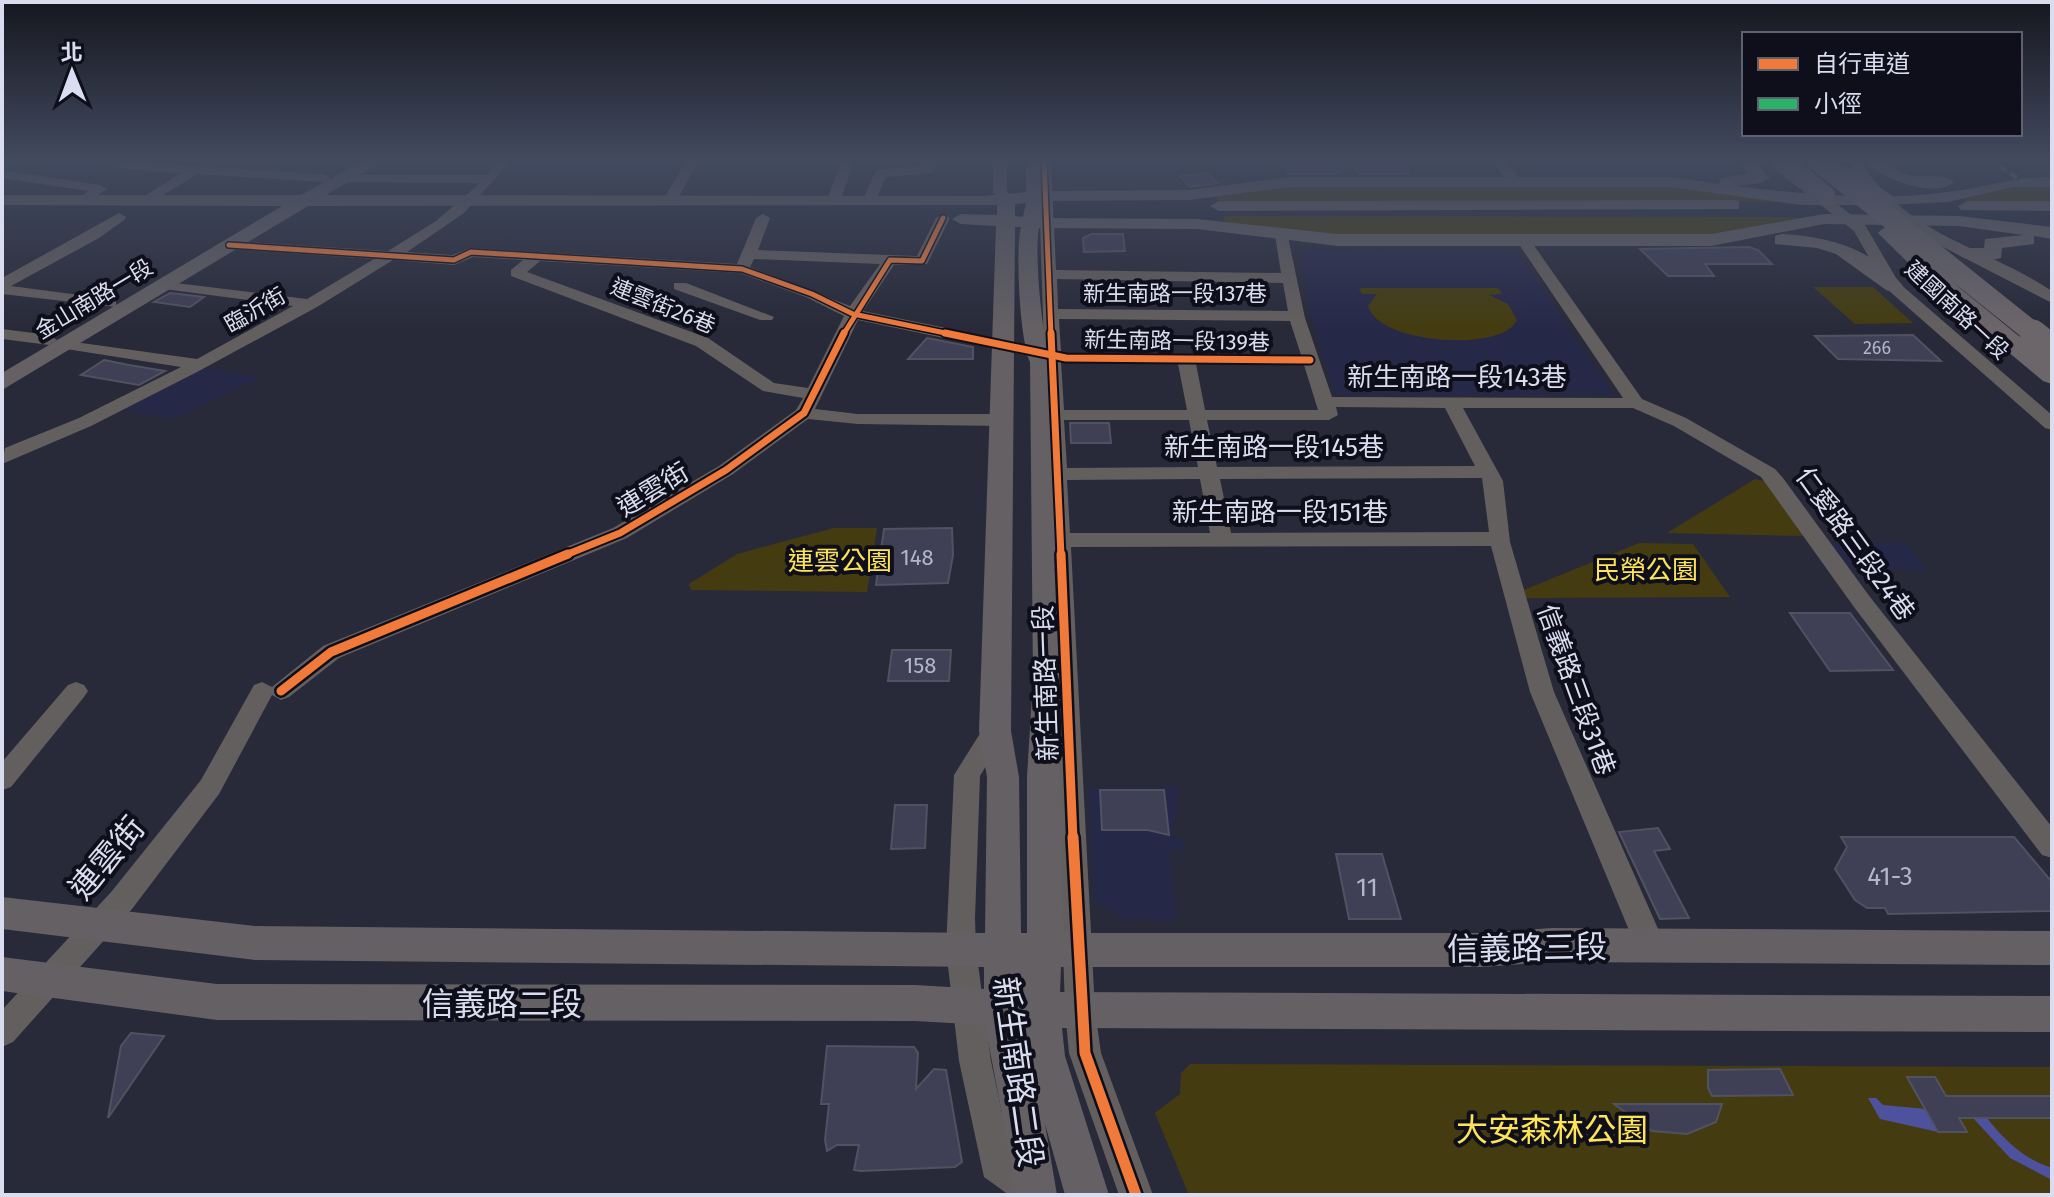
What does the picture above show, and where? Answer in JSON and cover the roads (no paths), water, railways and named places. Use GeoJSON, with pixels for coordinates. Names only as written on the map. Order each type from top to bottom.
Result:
{"type":"FeatureCollection","features":[{"type":"Feature","properties":{"kind":"highway"},"geometry":{"type":"LineString","coordinates":[[1887,216],[2052,348]]}},
{"type":"Feature","properties":{"kind":"highway"},"geometry":{"type":"LineString","coordinates":[[1898,216],[2052,363]]}},
{"type":"Feature","properties":{"kind":"highway"},"geometry":{"type":"LineString","coordinates":[[1898,216],[1953,294],[2052,376]]}},
{"type":"Feature","properties":{"kind":"highway"},"geometry":{"type":"LineString","coordinates":[[1968,280],[2052,335]]}},
{"type":"Feature","properties":{"kind":"main road"},"geometry":{"type":"LineString","coordinates":[[2,217],[142,216]]}},
{"type":"Feature","properties":{"kind":"main road","name":"金山南路一段"},"geometry":{"type":"LineString","coordinates":[[2,383],[110,304],[268,216]]}},
{"type":"Feature","properties":{"kind":"main road","name":"金山南路一段"},"geometry":{"type":"LineString","coordinates":[[2,368],[164,284],[270,216]]}},
{"type":"Feature","properties":{"kind":"main road"},"geometry":{"type":"LineString","coordinates":[[691,216],[958,216]]}},
{"type":"Feature","properties":{"kind":"main road","name":"新生南路一段"},"geometry":{"type":"LineString","coordinates":[[1007,216],[1034,350],[1041,362],[1048,664],[1043,776],[1061,948]]}},
{"type":"Feature","properties":{"kind":"main road","name":"新生南路一段"},"geometry":{"type":"LineString","coordinates":[[1002,949],[1003,777],[995,731],[1002,420],[1034,350],[1032,292],[1027,275],[1028,236],[1038,216]]}},
{"type":"Feature","properties":{"kind":"main road"},"geometry":{"type":"LineString","coordinates":[[1106,216],[1338,240],[1711,240],[1829,216]]}},
{"type":"Feature","properties":{"kind":"main road"},"geometry":{"type":"LineString","coordinates":[[1906,216],[2052,233]]}},
{"type":"Feature","properties":{"kind":"main road"},"geometry":{"type":"LineString","coordinates":[[1754,232],[1776,240],[1832,244],[1849,252],[1893,286]]}},
{"type":"Feature","properties":{"kind":"main road"},"geometry":{"type":"LineString","coordinates":[[1967,254],[1994,254],[1992,243],[2002,240],[2052,240]]}},
{"type":"Feature","properties":{"kind":"main road","name":"信義路二段"},"geometry":{"type":"LineString","coordinates":[[2,913],[255,943],[1002,949]]}},
{"type":"Feature","properties":{"kind":"main road","name":"新生南路二段"},"geometry":{"type":"LineString","coordinates":[[1035,1194],[1031,1156],[1009,1058],[1023,1009],[1040,977],[1061,948]]}},
{"type":"Feature","properties":{"kind":"main road","name":"信義路三段"},"geometry":{"type":"LineString","coordinates":[[1002,949],[2052,948]]}},
{"type":"Feature","properties":{"kind":"main road","name":"新生南路二段"},"geometry":{"type":"LineString","coordinates":[[1002,949],[1023,1009],[1045,1056],[1087,1195]]}},
{"type":"Feature","properties":{"kind":"main road","name":"信義路二段"},"geometry":{"type":"LineString","coordinates":[[2,974],[217,1002],[915,1003],[1023,1009]]}},
{"type":"Feature","properties":{"kind":"main road"},"geometry":{"type":"LineString","coordinates":[[1023,1009],[2052,1014]]}},
{"type":"Feature","properties":{"kind":"street","name":"臨沂街"},"geometry":{"type":"LineString","coordinates":[[2,458],[24,443],[80,424],[188,368],[203,364],[311,304],[449,216]]}},
{"type":"Feature","properties":{"kind":"street","name":"新生南路一段"},"geometry":{"type":"LineString","coordinates":[[1042,216],[1052,314],[1034,350],[1055,415],[1060,540],[1061,948]]}},
{"type":"Feature","properties":{"kind":"street","name":"建國南路一段"},"geometry":{"type":"LineString","coordinates":[[1845,216],[1860,228],[1893,286],[2052,424]]}},
{"type":"Feature","properties":{"kind":"street","name":"建國南路一段"},"geometry":{"type":"LineString","coordinates":[[1898,216],[1938,240],[2035,286],[2052,298]]}},
{"type":"Feature","properties":{"kind":"street"},"geometry":{"type":"LineString","coordinates":[[2,287],[94,235],[119,217]]}},
{"type":"Feature","properties":{"kind":"street"},"geometry":{"type":"LineString","coordinates":[[742,269],[763,218]]}},
{"type":"Feature","properties":{"kind":"street"},"geometry":{"type":"LineString","coordinates":[[749,254],[922,261],[943,218]]}},
{"type":"Feature","properties":{"kind":"street"},"geometry":{"type":"LineString","coordinates":[[1282,235],[1297,316],[1325,402]]}},
{"type":"Feature","properties":{"kind":"street"},"geometry":{"type":"LineString","coordinates":[[1523,240],[1636,403]]}},
{"type":"Feature","properties":{"kind":"street","name":"新生南路一段139巷"},"geometry":{"type":"LineString","coordinates":[[229,245],[454,260],[471,252],[742,269],[812,294],[853,314],[1034,350],[1186,359],[1310,360]]}},
{"type":"Feature","properties":{"kind":"street","name":"連雲街26巷"},"geometry":{"type":"LineString","coordinates":[[537,256],[516,273],[702,342],[769,387],[813,394]]}},
{"type":"Feature","properties":{"kind":"street","name":"連雲街"},"geometry":{"type":"LineString","coordinates":[[2,1032],[99,925],[210,787],[271,691],[331,652],[620,533],[726,470],[804,413],[853,314],[890,260]]}},
{"type":"Feature","properties":{"kind":"street"},"geometry":{"type":"LineString","coordinates":[[1050,274],[1289,278]]}},
{"type":"Feature","properties":{"kind":"street"},"geometry":{"type":"LineString","coordinates":[[164,284],[311,304]]}},
{"type":"Feature","properties":{"kind":"street"},"geometry":{"type":"LineString","coordinates":[[680,286],[766,317]]}},
{"type":"Feature","properties":{"kind":"street"},"geometry":{"type":"LineString","coordinates":[[2,287],[110,304]]}},
{"type":"Feature","properties":{"kind":"street","name":"新生南路一段137巷"},"geometry":{"type":"LineString","coordinates":[[1052,314],[1297,316]]}},
{"type":"Feature","properties":{"kind":"street"},"geometry":{"type":"LineString","coordinates":[[2,334],[203,364]]}},
{"type":"Feature","properties":{"kind":"street"},"geometry":{"type":"LineString","coordinates":[[1186,359],[1222,540]]}},
{"type":"Feature","properties":{"kind":"street","name":"新生南路一段143巷"},"geometry":{"type":"LineString","coordinates":[[1055,415],[1329,415],[1325,402],[1636,403]]}},
{"type":"Feature","properties":{"kind":"street","name":"信義路三段31巷"},"geometry":{"type":"LineString","coordinates":[[1451,403],[1490,472],[1500,539],[1514,601],[1542,692],[1651,947]]}},
{"type":"Feature","properties":{"kind":"street","name":"仁愛路三段24巷"},"geometry":{"type":"LineString","coordinates":[[1636,403],[1680,422],[1768,473],[1862,602],[2052,847]]}},
{"type":"Feature","properties":{"kind":"street"},"geometry":{"type":"LineString","coordinates":[[804,413],[858,419],[1002,420]]}},
{"type":"Feature","properties":{"kind":"street","name":"新生南路一段145巷"},"geometry":{"type":"LineString","coordinates":[[1057,474],[1490,472]]}},
{"type":"Feature","properties":{"kind":"street","name":"新生南路一段151巷"},"geometry":{"type":"LineString","coordinates":[[1060,540],[1500,539]]}},
{"type":"Feature","properties":{"kind":"street"},"geometry":{"type":"LineString","coordinates":[[2,780],[76,691]]}},
{"type":"Feature","properties":{"kind":"street","name":"新生南路一段"},"geometry":{"type":"LineString","coordinates":[[995,731],[967,775],[961,949],[1023,1009],[1085,1053],[1136,1195]]}},
{"type":"Feature","properties":{"kind":"park label","name":"連雲公園"},"geometry":{"type":"Point","coordinates":[840,561]}},
{"type":"Feature","properties":{"kind":"park label","name":"民榮公園"},"geometry":{"type":"Point","coordinates":[1646,570]}},
{"type":"Feature","properties":{"kind":"park label","name":"大安森林公園"},"geometry":{"type":"Point","coordinates":[1552,1130]}}]}
